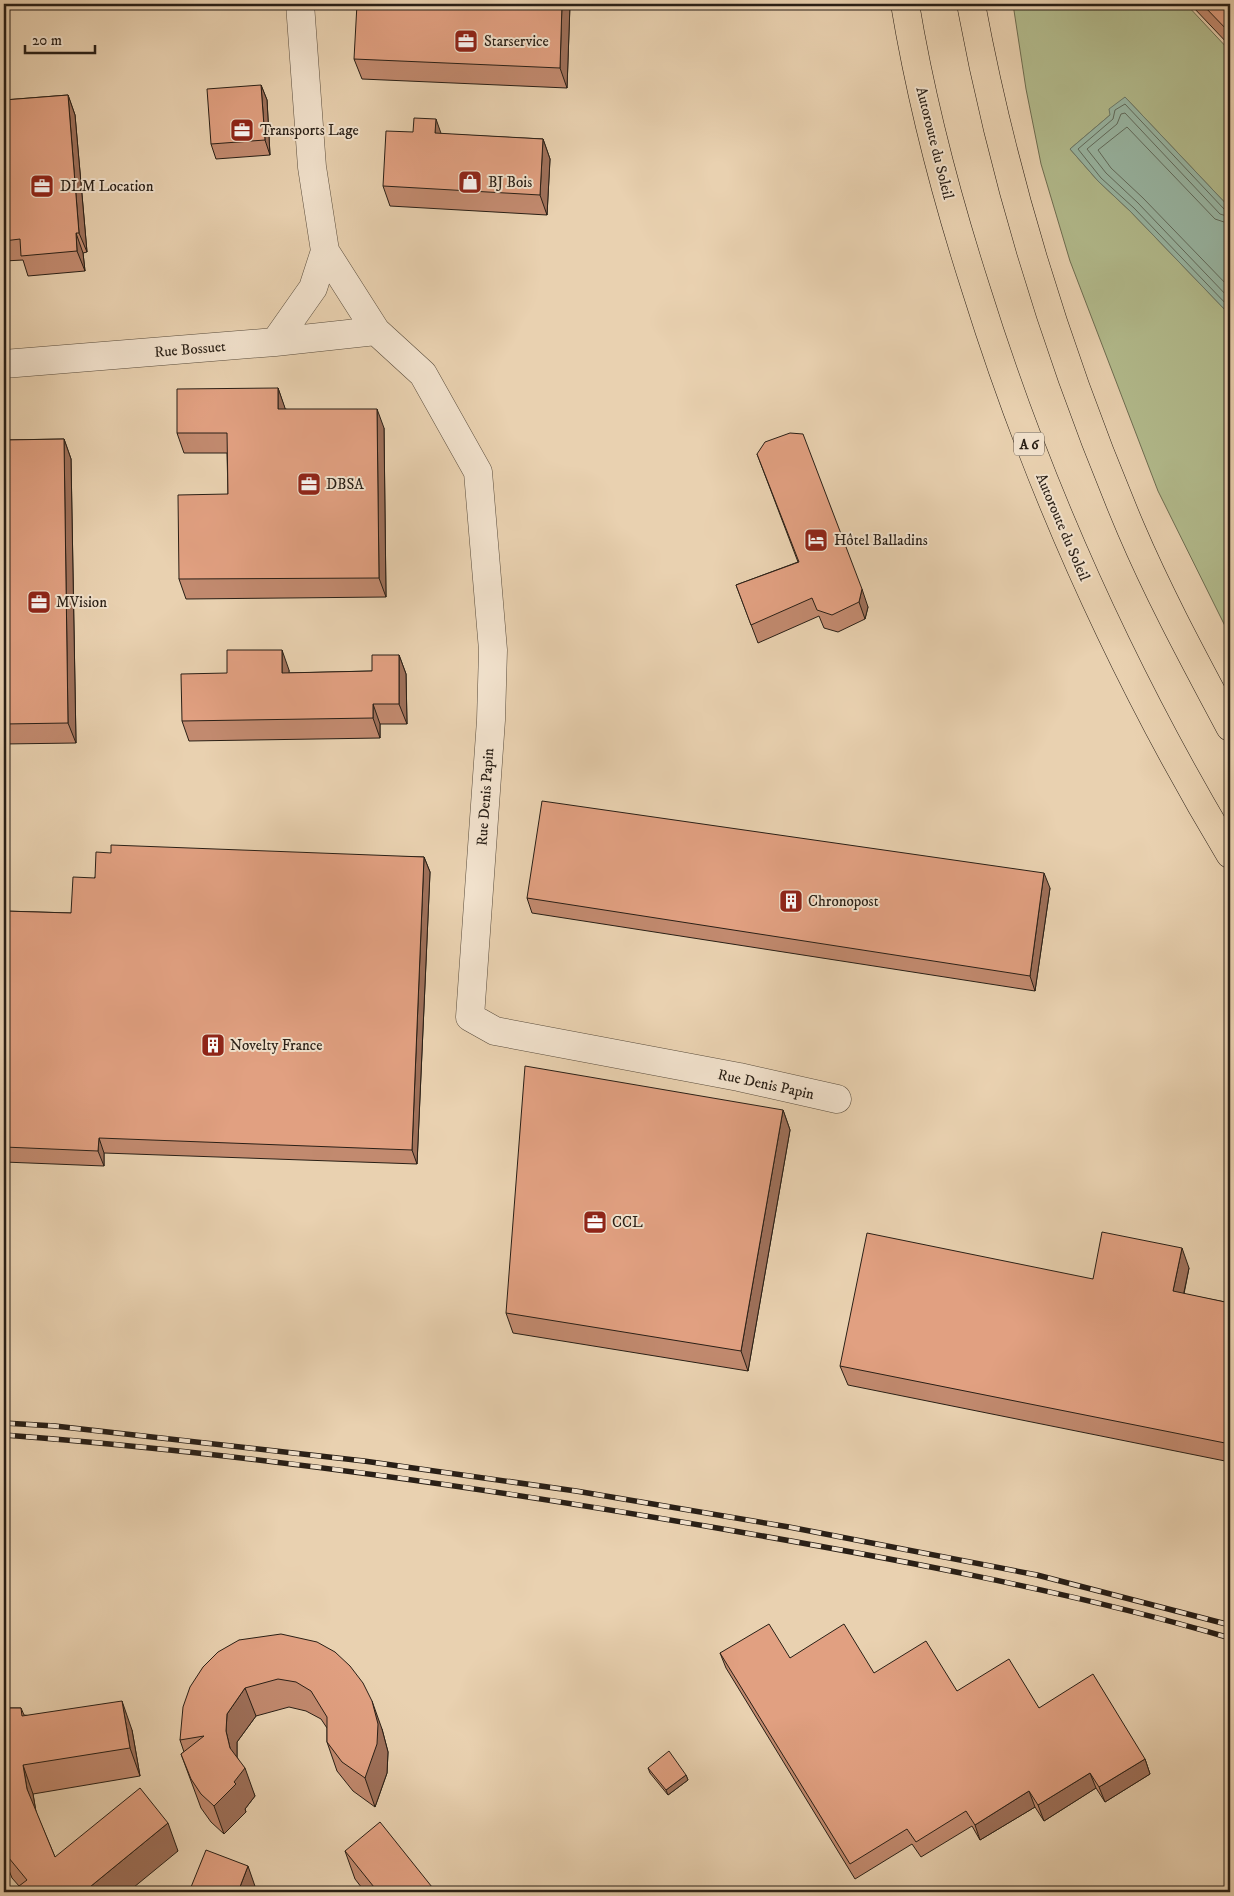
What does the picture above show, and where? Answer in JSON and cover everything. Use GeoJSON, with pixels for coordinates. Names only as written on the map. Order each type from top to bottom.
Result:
{"type":"FeatureCollection","features":[{"type":"Feature","properties":{"kind":"highway","name":"Autoroute du Soleil"},"geometry":{"type":"LineString","coordinates":[[904,4],[931,131],[958,233],[1023,430],[1068,542],[1135,686],[1230,854]]}},
{"type":"Feature","properties":{"kind":"highway"},"geometry":{"type":"LineString","coordinates":[[971,4],[1001,148],[1052,323],[1132,531],[1192,655],[1230,727]]}},
{"type":"Feature","properties":{"kind":"street","name":"Rue Denis Papin"},"geometry":{"type":"LineString","coordinates":[[300,4],[312,167],[326,251],[376,331],[423,374],[478,472],[493,650],[491,720],[470,1016],[495,1031],[837,1099]]}},
{"type":"Feature","properties":{"kind":"street","name":"Rue Denis Papin"},"geometry":{"type":"LineString","coordinates":[[275,342],[313,288],[326,251]]}},
{"type":"Feature","properties":{"kind":"street","name":"Rue Bossuet"},"geometry":{"type":"LineString","coordinates":[[4,364],[275,342],[376,331]]}},
{"type":"Feature","properties":{"kind":"shaded area"},"geometry":{"type":"Polygon","coordinates":[[[1013,4],[1186,4],[1230,51],[1230,208],[1125,97],[1110,115],[1070,149],[1098,181],[1130,211],[1230,315],[1230,636],[1158,491],[1070,261],[1041,164],[1026,89],[1013,4]]]}},
{"type":"Feature","properties":{"kind":"water"},"geometry":{"type":"Polygon","coordinates":[[[1125,97],[1230,208],[1230,315],[1130,211],[1098,181],[1070,149],[1110,115],[1109,109],[1125,97]]]}},
{"type":"Feature","properties":{"kind":"building","name":"Starservice"},"geometry":{"type":"Polygon","coordinates":[[[357,4],[562,4],[560,68],[354,59],[357,4]]]}},
{"type":"Feature","properties":{"kind":"building"},"geometry":{"type":"Polygon","coordinates":[[[1202,4],[1230,4],[1230,33],[1202,4]]]}},
{"type":"Feature","properties":{"kind":"building","name":"Transports Lage"},"geometry":{"type":"Polygon","coordinates":[[[261,85],[265,140],[211,144],[207,89],[261,85]]]}},
{"type":"Feature","properties":{"kind":"building","name":"DLM Location"},"geometry":{"type":"Polygon","coordinates":[[[68,95],[79,233],[76,233],[77,251],[21,256],[20,239],[4,241],[4,100],[68,95]]]}},
{"type":"Feature","properties":{"kind":"building"},"geometry":{"type":"Polygon","coordinates":[[[414,118],[436,119],[435,133],[543,139],[540,195],[383,186],[386,131],[413,132],[414,118]]]}},
{"type":"Feature","properties":{"kind":"building","name":"DBSA"},"geometry":{"type":"Polygon","coordinates":[[[278,388],[278,409],[377,409],[379,578],[179,579],[178,495],[228,494],[227,433],[177,433],[177,389],[278,388]]]}},
{"type":"Feature","properties":{"kind":"building","name":"Hôtel Balladins"},"geometry":{"type":"Polygon","coordinates":[[[790,433],[803,434],[862,589],[859,602],[832,615],[817,610],[812,598],[751,625],[736,585],[799,562],[757,454],[765,442],[790,433]]]}},
{"type":"Feature","properties":{"kind":"building","name":"MVision"},"geometry":{"type":"Polygon","coordinates":[[[64,439],[68,723],[4,724],[4,440],[64,439]]]}},
{"type":"Feature","properties":{"kind":"building"},"geometry":{"type":"Polygon","coordinates":[[[227,650],[282,650],[282,673],[372,671],[372,655],[399,655],[399,704],[373,704],[373,718],[182,721],[181,674],[227,673],[227,650]]]}},
{"type":"Feature","properties":{"kind":"building","name":"Chronopost"},"geometry":{"type":"Polygon","coordinates":[[[542,801],[1044,873],[1030,976],[527,898],[542,801]]]}},
{"type":"Feature","properties":{"kind":"building","name":"Novelty France"},"geometry":{"type":"Polygon","coordinates":[[[111,845],[424,857],[412,1150],[99,1138],[98,1151],[4,1147],[4,911],[71,913],[73,877],[95,878],[96,852],[111,853],[111,845]]]}},
{"type":"Feature","properties":{"kind":"building"},"geometry":{"type":"Polygon","coordinates":[[[525,1066],[783,1110],[741,1351],[506,1313],[525,1066]]]}},
{"type":"Feature","properties":{"kind":"building"},"geometry":{"type":"Polygon","coordinates":[[[1102,1232],[1182,1248],[1173,1291],[1230,1303],[1230,1444],[840,1366],[867,1233],[1093,1279],[1102,1232]]]}},
{"type":"Feature","properties":{"kind":"building"},"geometry":{"type":"Polygon","coordinates":[[[769,1624],[790,1658],[844,1624],[874,1673],[926,1641],[957,1691],[1009,1659],[1039,1708],[1093,1674],[1145,1759],[1099,1787],[1090,1773],[1038,1805],[1029,1791],[975,1825],[966,1811],[916,1842],[907,1829],[850,1864],[720,1653],[769,1624]]]}},
{"type":"Feature","properties":{"kind":"building"},"geometry":{"type":"Polygon","coordinates":[[[281,1634],[317,1642],[335,1652],[350,1666],[363,1683],[372,1701],[378,1724],[377,1744],[365,1778],[342,1762],[327,1742],[327,1717],[311,1691],[296,1682],[278,1679],[245,1688],[227,1714],[226,1731],[230,1748],[245,1768],[234,1782],[236,1784],[214,1806],[201,1794],[191,1779],[181,1754],[204,1736],[180,1740],[183,1707],[190,1687],[203,1667],[218,1652],[239,1640],[281,1634]]]}},
{"type":"Feature","properties":{"kind":"building"},"geometry":{"type":"Polygon","coordinates":[[[122,1701],[130,1748],[23,1765],[27,1789],[55,1857],[140,1788],[168,1823],[85,1892],[11,1892],[27,1880],[4,1852],[4,1708],[21,1708],[22,1716],[122,1701]]]}},
{"type":"Feature","properties":{"kind":"building"},"geometry":{"type":"Polygon","coordinates":[[[669,1751],[686,1775],[666,1790],[648,1768],[669,1751]]]}},
{"type":"Feature","properties":{"kind":"building"},"geometry":{"type":"Polygon","coordinates":[[[380,1822],[436,1892],[378,1892],[345,1851],[380,1822]]]}},
{"type":"Feature","properties":{"kind":"building"},"geometry":{"type":"Polygon","coordinates":[[[206,1850],[248,1866],[238,1892],[189,1892],[206,1850]]]}},
{"type":"Feature","properties":{"kind":"railway"},"geometry":{"type":"LineString","coordinates":[[4,1423],[55,1426],[364,1461],[576,1491],[789,1527],[1037,1575],[1230,1625]]}},
{"type":"Feature","properties":{"kind":"railway"},"geometry":{"type":"LineString","coordinates":[[4,1435],[183,1451],[362,1473],[628,1513],[846,1551],[975,1576],[1103,1604],[1230,1638]]}},
{"type":"Feature","properties":{"kind":"place","name":"Starservice"},"geometry":{"type":"Point","coordinates":[466,41]}},
{"type":"Feature","properties":{"kind":"place","name":"Transports Lage"},"geometry":{"type":"Point","coordinates":[242,130]}},
{"type":"Feature","properties":{"kind":"place","name":"BJ Bois"},"geometry":{"type":"Point","coordinates":[470,182]}},
{"type":"Feature","properties":{"kind":"place","name":"DLM Location"},"geometry":{"type":"Point","coordinates":[42,186]}},
{"type":"Feature","properties":{"kind":"place","name":"DBSA"},"geometry":{"type":"Point","coordinates":[309,484]}},
{"type":"Feature","properties":{"kind":"place","name":"Hôtel Balladins"},"geometry":{"type":"Point","coordinates":[816,540]}},
{"type":"Feature","properties":{"kind":"place","name":"MVision"},"geometry":{"type":"Point","coordinates":[39,602]}},
{"type":"Feature","properties":{"kind":"place","name":"Chronopost"},"geometry":{"type":"Point","coordinates":[791,901]}},
{"type":"Feature","properties":{"kind":"place","name":"Novelty France"},"geometry":{"type":"Point","coordinates":[213,1045]}},
{"type":"Feature","properties":{"kind":"place","name":"CCL"},"geometry":{"type":"Point","coordinates":[595,1222]}}]}
